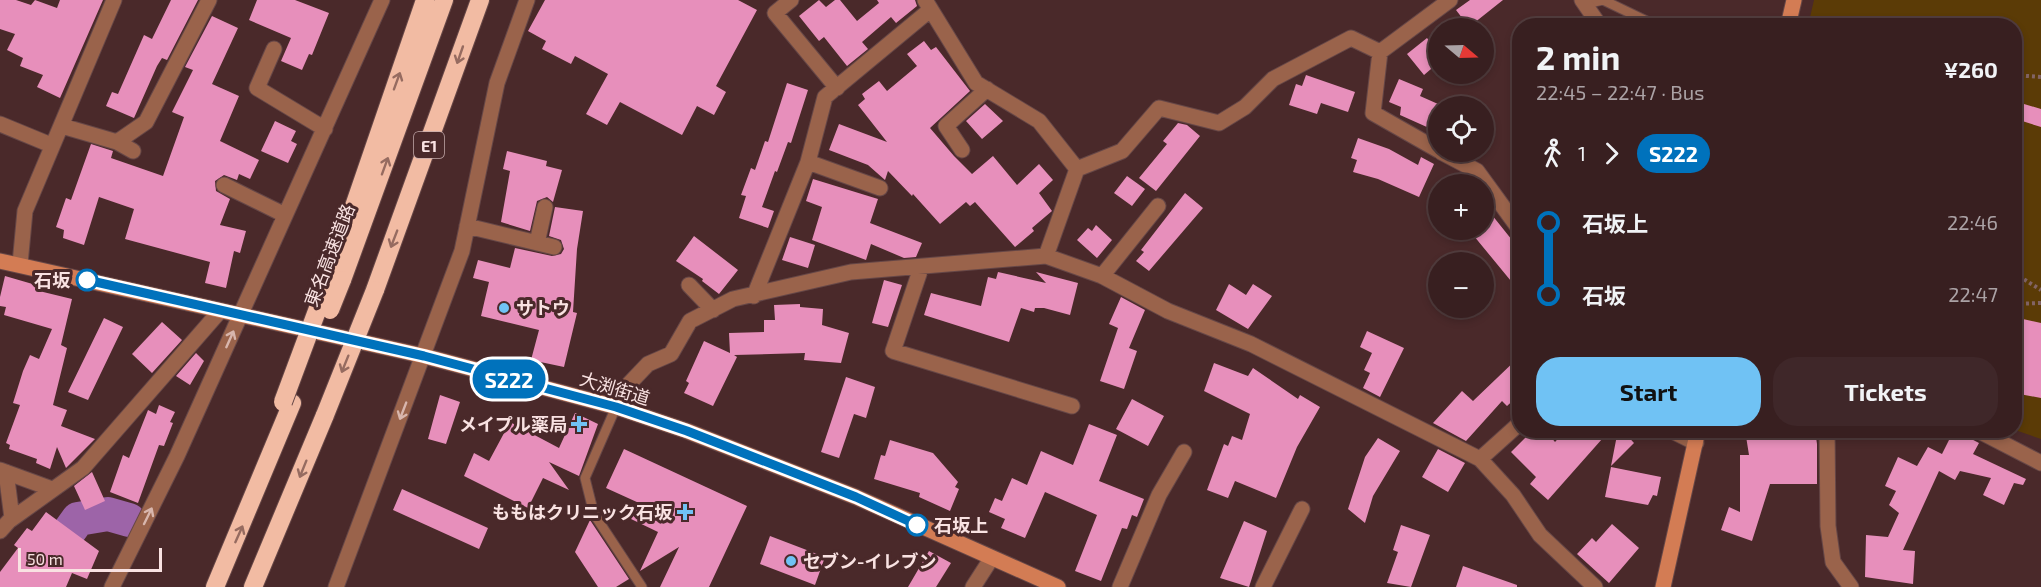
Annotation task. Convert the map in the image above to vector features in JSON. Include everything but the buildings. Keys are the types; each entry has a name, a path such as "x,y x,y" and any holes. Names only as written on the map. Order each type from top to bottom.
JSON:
{"highway":[{"path":"215,587 252,504 336,278 424,0"},
{"name":"東名高速道路","path":"336,278 444,0"},
{"name":"E1","path":"253,587 375,290 480,0"}],"street":[{"path":"20,264 25,212 51,145 62,126 114,0"},
{"path":"117,142 146,122 209,0"},
{"path":"112,587 177,456 382,0"},
{"path":"336,587 462,251 497,82 527,0"},
{"path":"791,0 776,13 837,88"},
{"path":"1428,144 1373,113 1380,52 1450,0"},
{"path":"1790,18 1794,0"},
{"path":"1583,2 1594,18"},
{"path":"754,296 808,162 825,97 927,5 976,82 1039,122 1077,170"},
{"path":"1046,256 1077,170 1122,151 1159,108 1219,123 1245,107 1273,79 1352,38 1380,52"},
{"path":"274,49 257,88 325,129"},
{"path":"962,150 946,126 987,89"},
{"path":"0,124 51,145"},
{"path":"62,126 117,142 133,151"},
{"path":"808,162 880,188"},
{"path":"1460,162 1477,171 1512,219"},
{"path":"224,185 285,215"},
{"path":"1102,276 1158,206"},
{"path":"537,243 545,207"},
{"path":"467,226 554,247"},
{"path":"616,407 628,385 648,363 671,354 690,321 733,299 851,272 1046,256 1102,276 1168,311 1251,344 1480,459 1513,495 1540,535 1595,587"},
{"name":"大渕街道","path":"0,261 424,356 616,407 687,431 856,497 1058,587"},
{"path":"921,268 893,351 1072,406"},
{"path":"689,285 713,310"},
{"path":"0,531 12,518 83,468 220,311"},
{"path":"1480,459 1512,430"},
{"path":"1663,587 1697,438"},
{"path":"1827,438 1828,526 1833,562 1851,587"},
{"path":"1993,438 2041,463"},
{"path":"1120,587 1159,495 1185,452"},
{"path":"3,471 52,489"},
{"path":"3,471 12,518"},
{"path":"1263,587 1302,509"},
{"path":"973,587 992,559"}],"lane":[{"path":"1583,2 1603,0 1641,18"},
{"path":"616,407 585,478 594,514 642,587"}],"path":[{"path":"2022,76 2041,77"},
{"path":"2022,278 2041,290"},
{"path":"2022,304 2041,303"}],"shaded area":[{"path":"1814,0 2041,0 2041,439 2022,432 2022,18 1810,18"}],"waterway":[{"path":"29,587 78,519 108,514 129,520"}],"bus line":[{"name":"S222","path":"87,280 424,356 616,407 687,431 856,497 917,525"}],"place":[{"name":"石坂","path":"87,280"},
{"name":"サトウ","path":"504,308"},
{"name":"メイプル薬局","path":"579,424"},
{"name":"ももはクリニック石坂","path":"685,512"},
{"name":"石坂上","path":"917,525"},
{"name":"セブン-イレブン","path":"791,561"}]}
